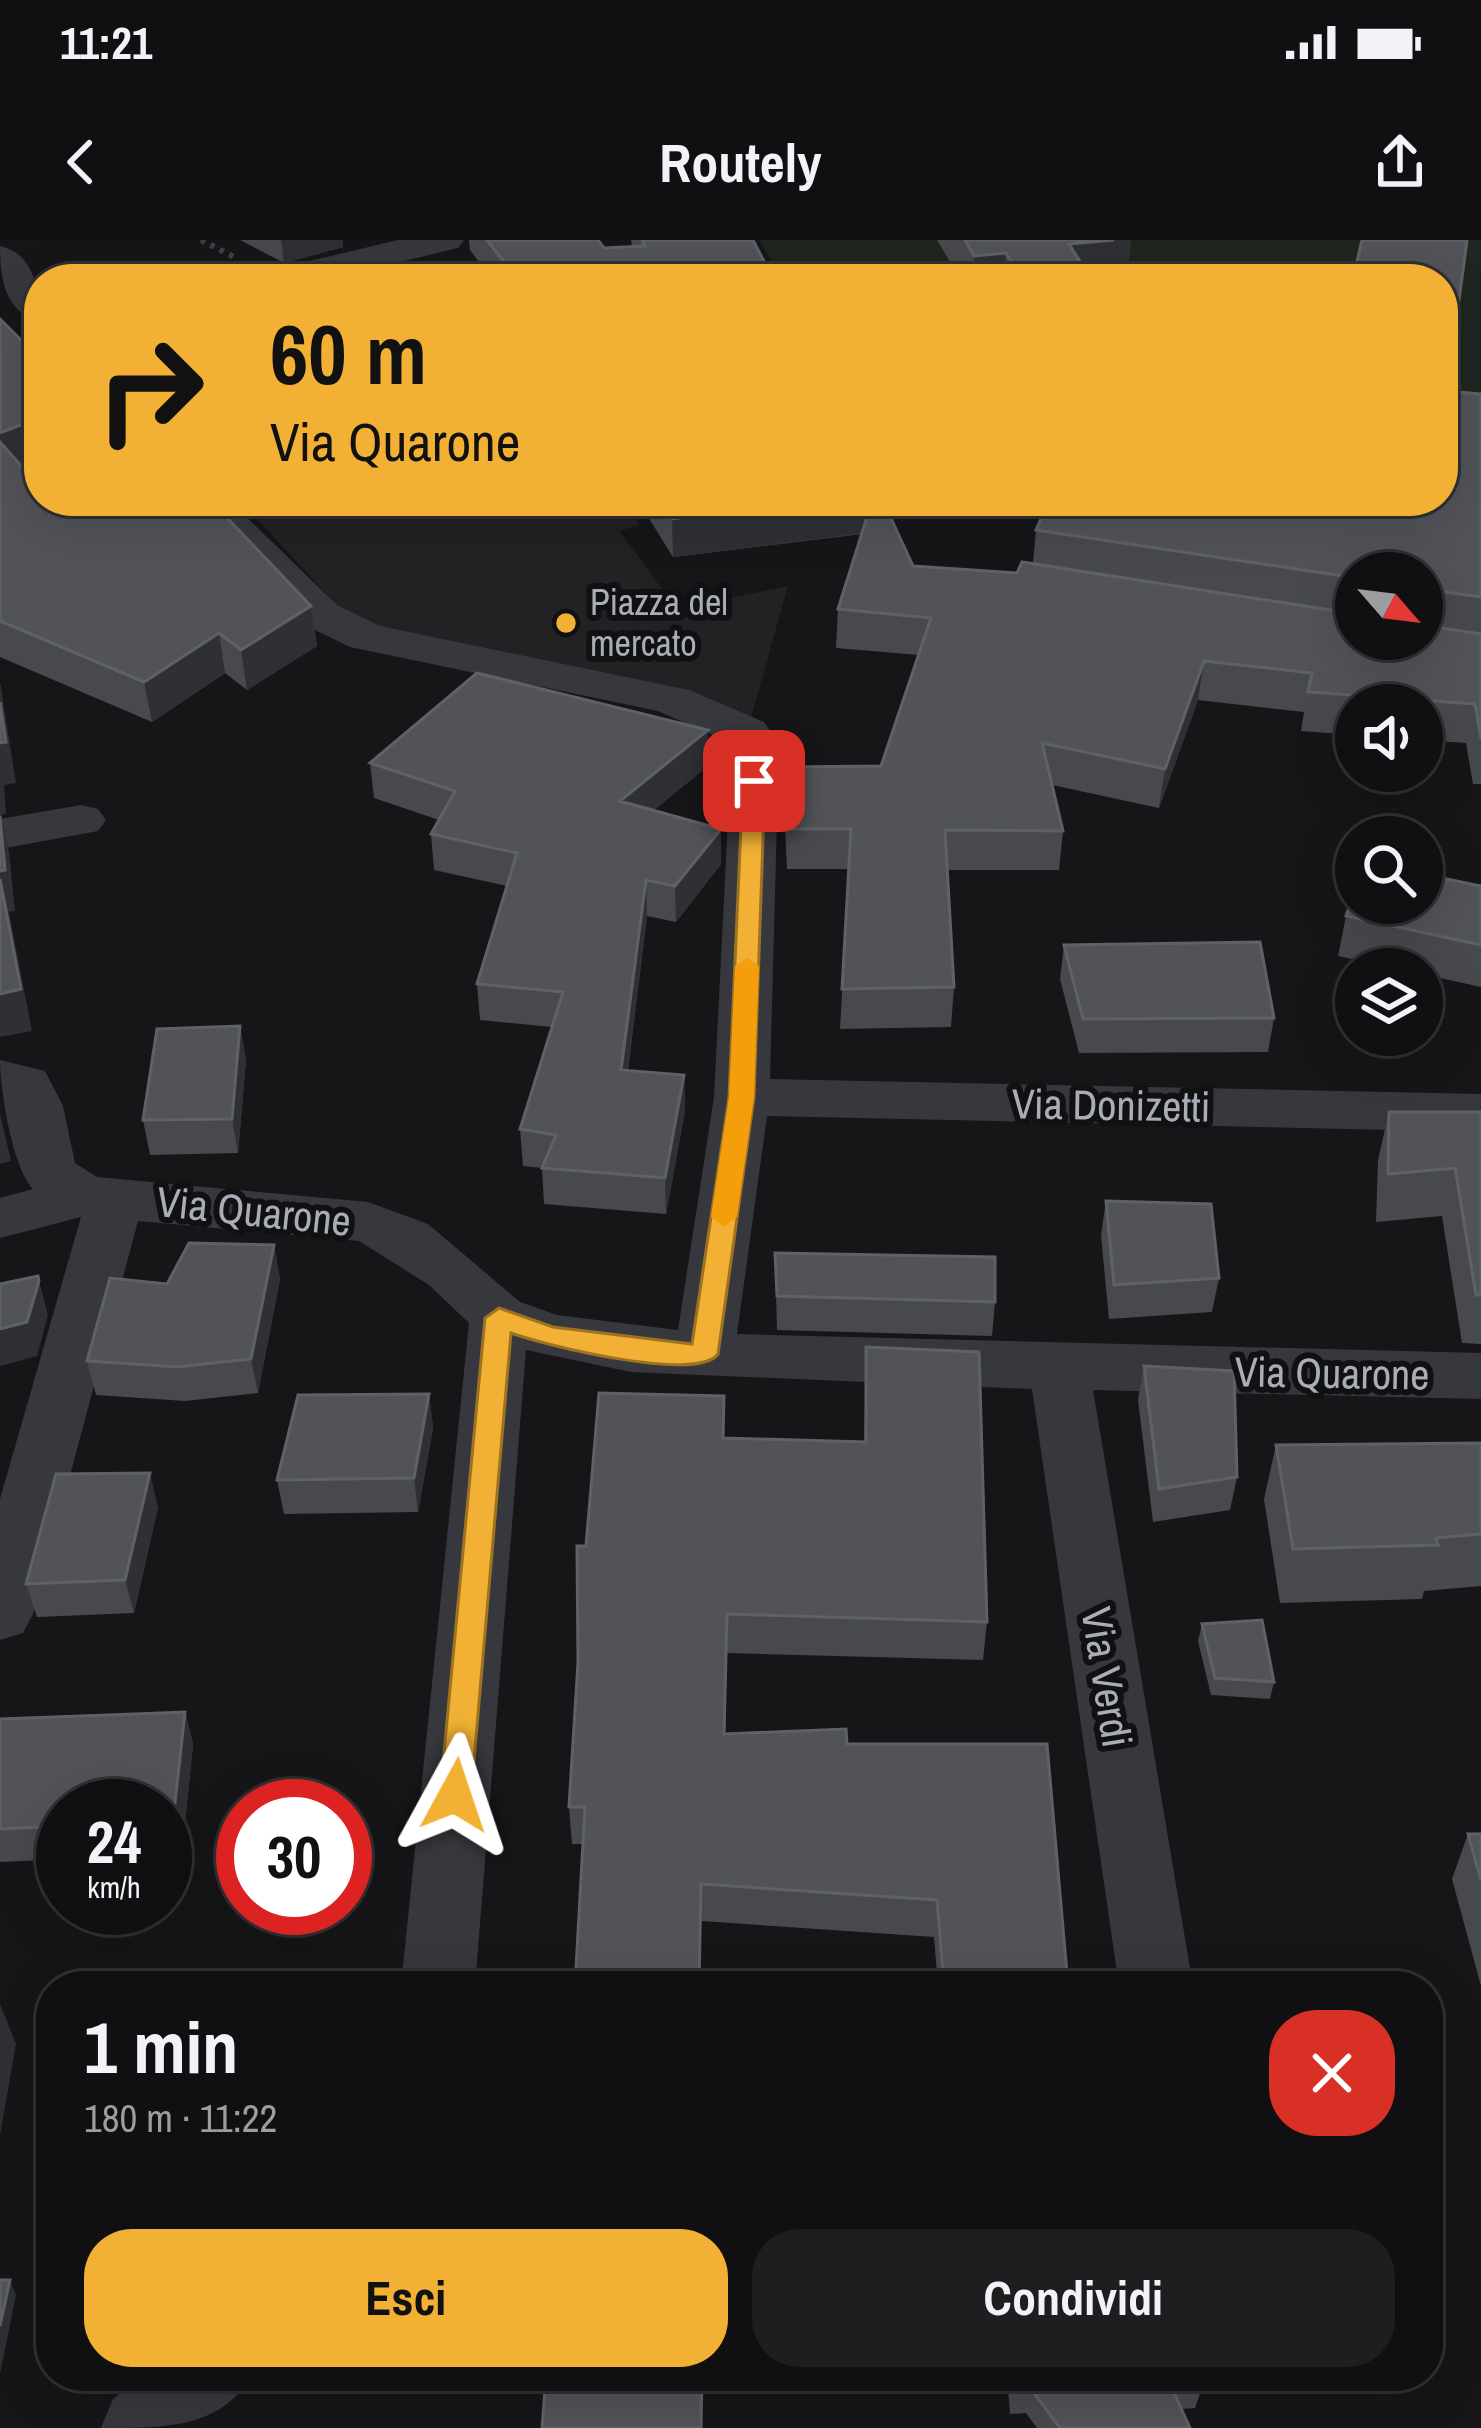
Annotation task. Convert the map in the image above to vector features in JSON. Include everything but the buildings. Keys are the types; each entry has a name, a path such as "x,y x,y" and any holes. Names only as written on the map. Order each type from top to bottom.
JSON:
{"street":[{"path":"345,264 446,240"},
{"path":"0,257 24,313"},
{"path":"221,516 321,615 366,637 672,700 747,732 754,781 742,1097 704,1354"},
{"path":"0,834 81,820"},
{"path":"0,1078 26,1084 41,1110 38,1135 49,1174 99,1197 26,1428 0,1614"},
{"name":"Via Donizetti","path":"742,1097 1481,1113"},
{"name":"Via Quarone","path":"0,1218 99,1197 368,1222 407,1239 450,1270 499,1318 550,1336 631,1350 1059,1367 1481,1376"},
{"path":"439,1971 499,1318"},
{"name":"Via Verdi","path":"1059,1367 1154,1971"},
{"path":"142,2428 191,2391"}],"shaded area":[{"path":"759,240 1481,240 1481,494 1458,492 1458,264 773,264"},
{"name":"Piazza del mercato","path":"255,516 633,516 640,525 619,531 677,609 788,586 747,732 366,637"}],"slow traffic":[{"path":"724,1217 742,1097 747,966"}],"place":[{"name":"Piazza del mercato","path":"566,623"}],"route":[{"path":"455,1795 499,1318 550,1336 631,1350 704,1354 742,1097 754,781"}]}
